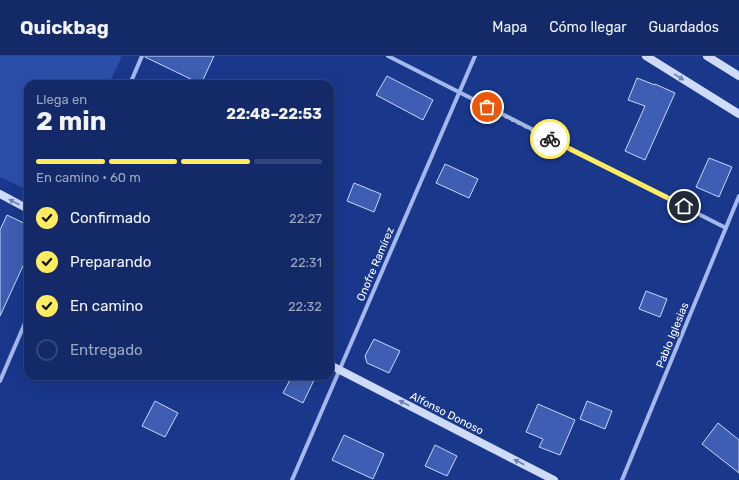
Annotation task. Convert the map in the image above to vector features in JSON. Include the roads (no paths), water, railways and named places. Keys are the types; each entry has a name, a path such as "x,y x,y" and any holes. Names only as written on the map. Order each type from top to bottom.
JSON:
{"street":[{"path":"132,80 142,56"},
{"path":"388,56 726,228"},
{"name":"Onofre Ramírez","path":"292,480 475,56"},
{"path":"646,56 739,114"},
{"path":"707,56 717,59 739,76"},
{"path":"0,194 24,207"},
{"name":"Pablo Iglesias","path":"622,480 739,196"},
{"path":"0,382 24,325"},
{"name":"Alfonso Donoso","path":"334,367 554,480"}]}
